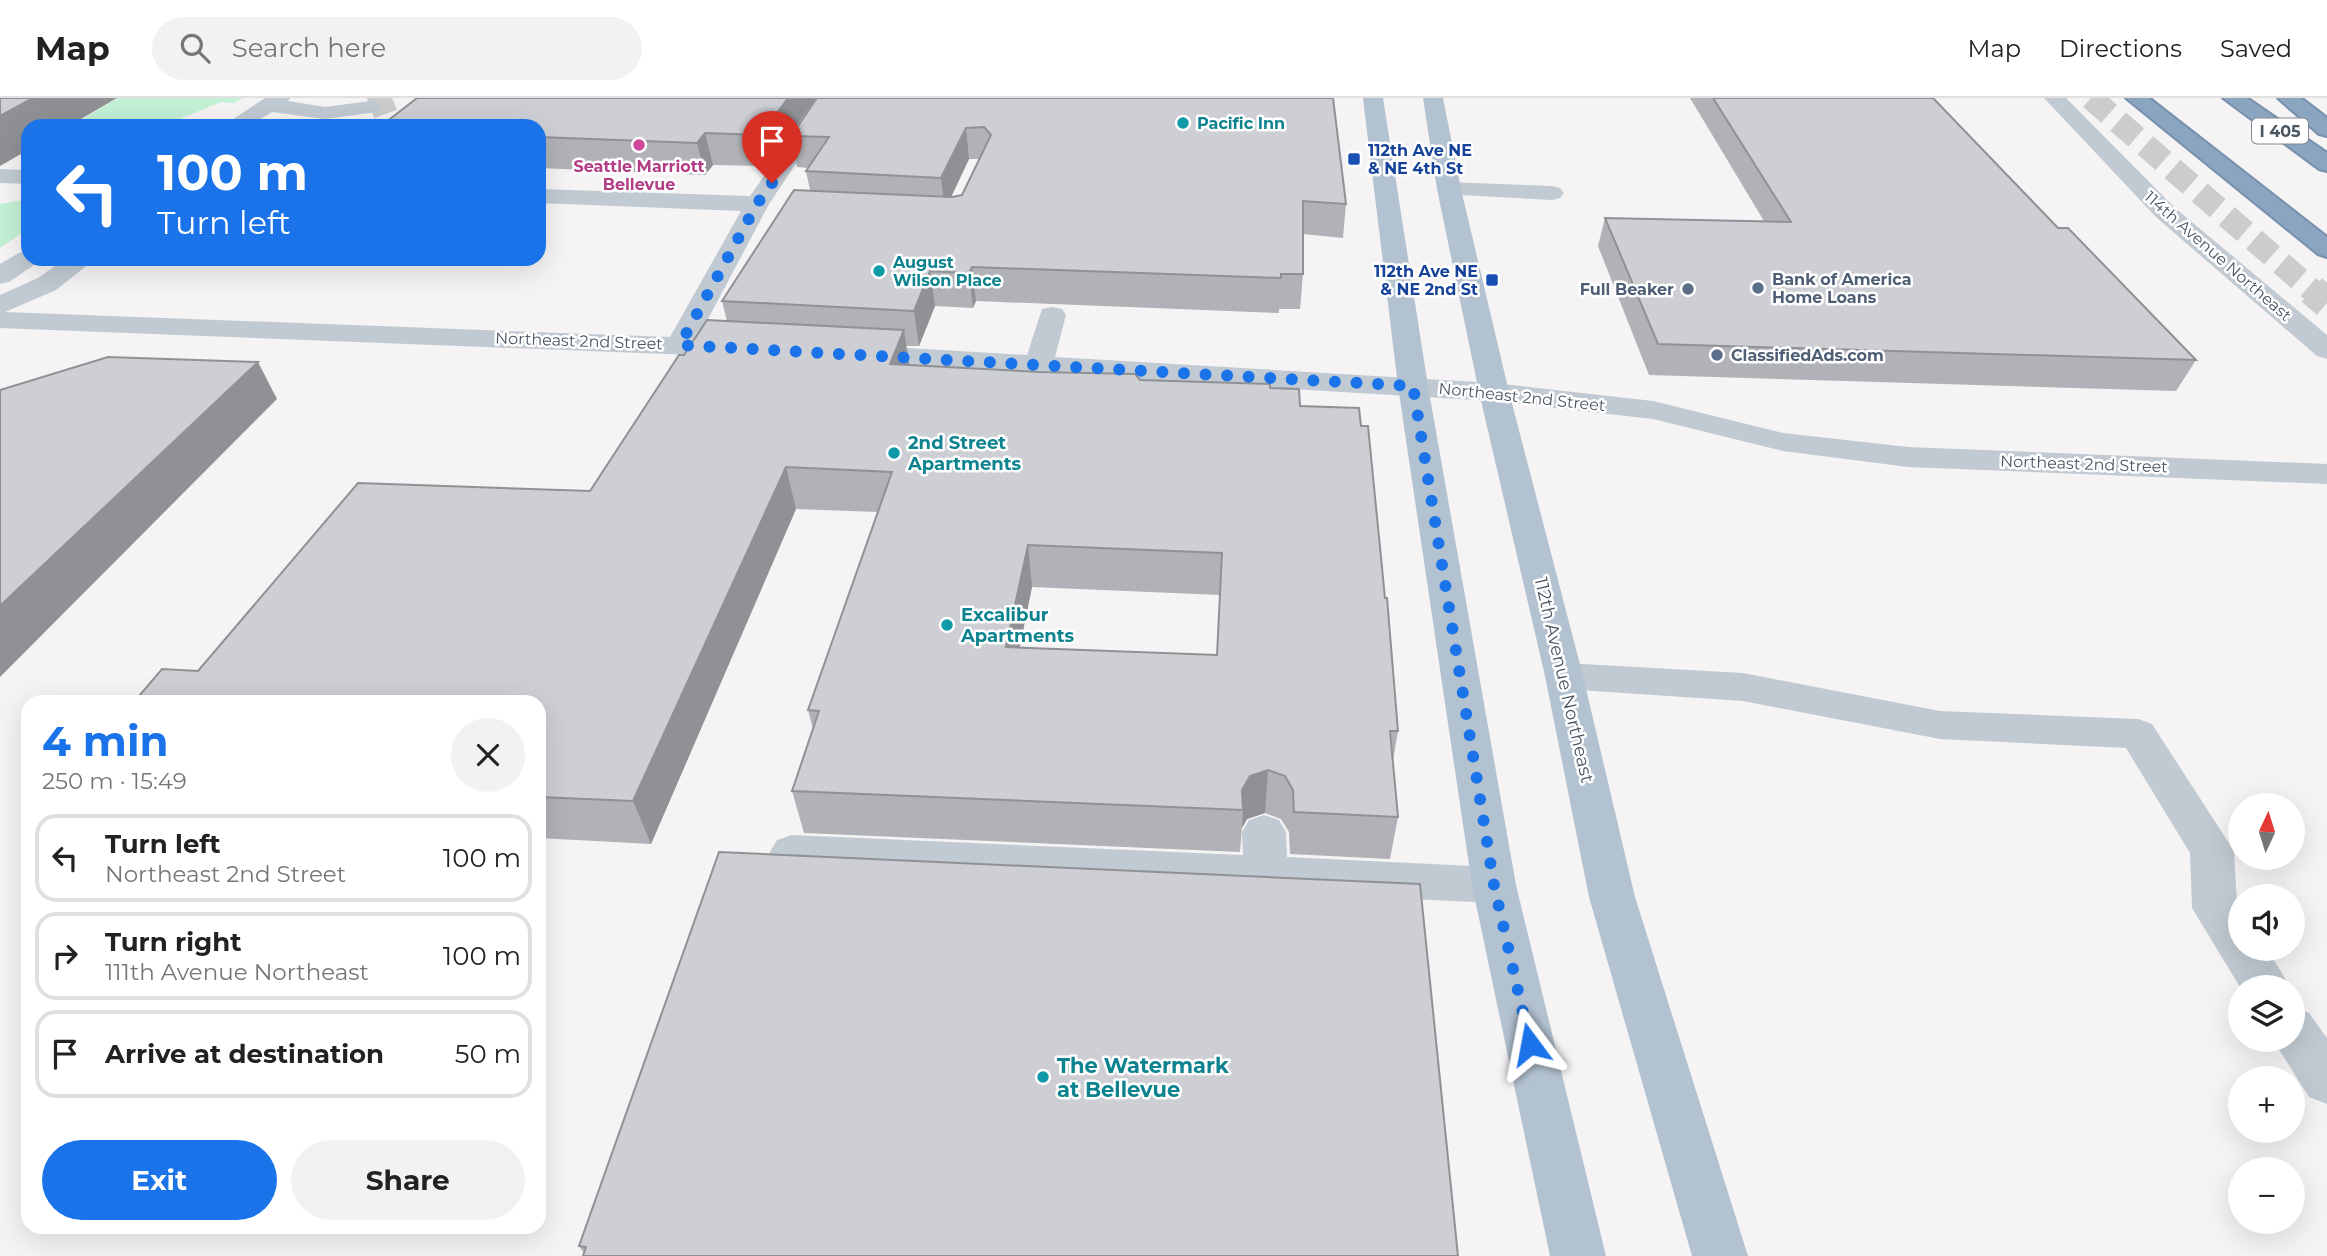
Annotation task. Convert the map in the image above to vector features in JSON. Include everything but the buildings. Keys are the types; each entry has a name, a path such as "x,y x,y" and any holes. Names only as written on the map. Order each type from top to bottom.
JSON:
{"highway":[{"path":"2136,98 2327,249"},
{"name":"I 405","path":"2233,98 2327,164"},
{"path":"2288,98 2327,129"}],"main road":[{"name":"112th Avenue Northeast","path":"1405,110 1449,190 1494,392 1564,676 1612,897 1720,1256"},
{"name":"112th Avenue Northeast","path":"1405,110 1413,386 1494,885 1578,1256"}],"street":[{"path":"293,119 327,98"},
{"path":"680,345 830,98"},
{"name":"114th Avenue Northeast","path":"2054,98 2166,213 2327,350"},
{"path":"245,119 275,101 325,113 370,107"},
{"path":"0,176 21,177"},
{"path":"1449,190 1552,192"},
{"path":"546,196 763,208"},
{"path":"0,276 21,262"},
{"path":"0,305 47,284 72,266"},
{"path":"1039,365 1052,315"},
{"name":"Northeast 2nd Street","path":"0,320 764,349"},
{"name":"Northeast 2nd Street","path":"834,353 1494,392 1653,410 1783,442 1908,457 2327,474"},
{"path":"1564,676 1743,687 1940,724 2138,734 2212,851 2215,908 2228,928"},
{"path":"792,852 1264,853 1494,885"},
{"path":"2305,1048 2327,1082"}],"green space":[{"path":"118,98 243,98 234,103 221,102 182,119 83,119"},
{"path":"21,200 21,234 0,248 0,204"}],"tunnel":[{"path":"370,107 394,98"},
{"path":"2091,98 2314,292"},
{"path":"2312,290 2327,303"}],"place":[{"name":"Pacific Inn","path":"1183,123"},
{"name":"Seattle Marriott Bellevue","path":"639,145"},
{"name":"112th Ave NE & NE 4th St","path":"1354,159"},
{"name":"August Wilson Place","path":"879,271"},
{"name":"112th Ave NE & NE 2nd St","path":"1492,280"},
{"name":"Bank of America Home Loans","path":"1758,288"},
{"name":"Full Beaker","path":"1688,289"},
{"name":"ClassifiedAds.com","path":"1717,355"},
{"name":"2nd Street Apartments","path":"894,453"},
{"name":"Excalibur Apartments","path":"947,625"},
{"name":"The Watermark at Bellevue","path":"1043,1077"}],"route":[{"path":"772,183 757,204 680,345 1413,386 1494,885 1530,1044"}]}
